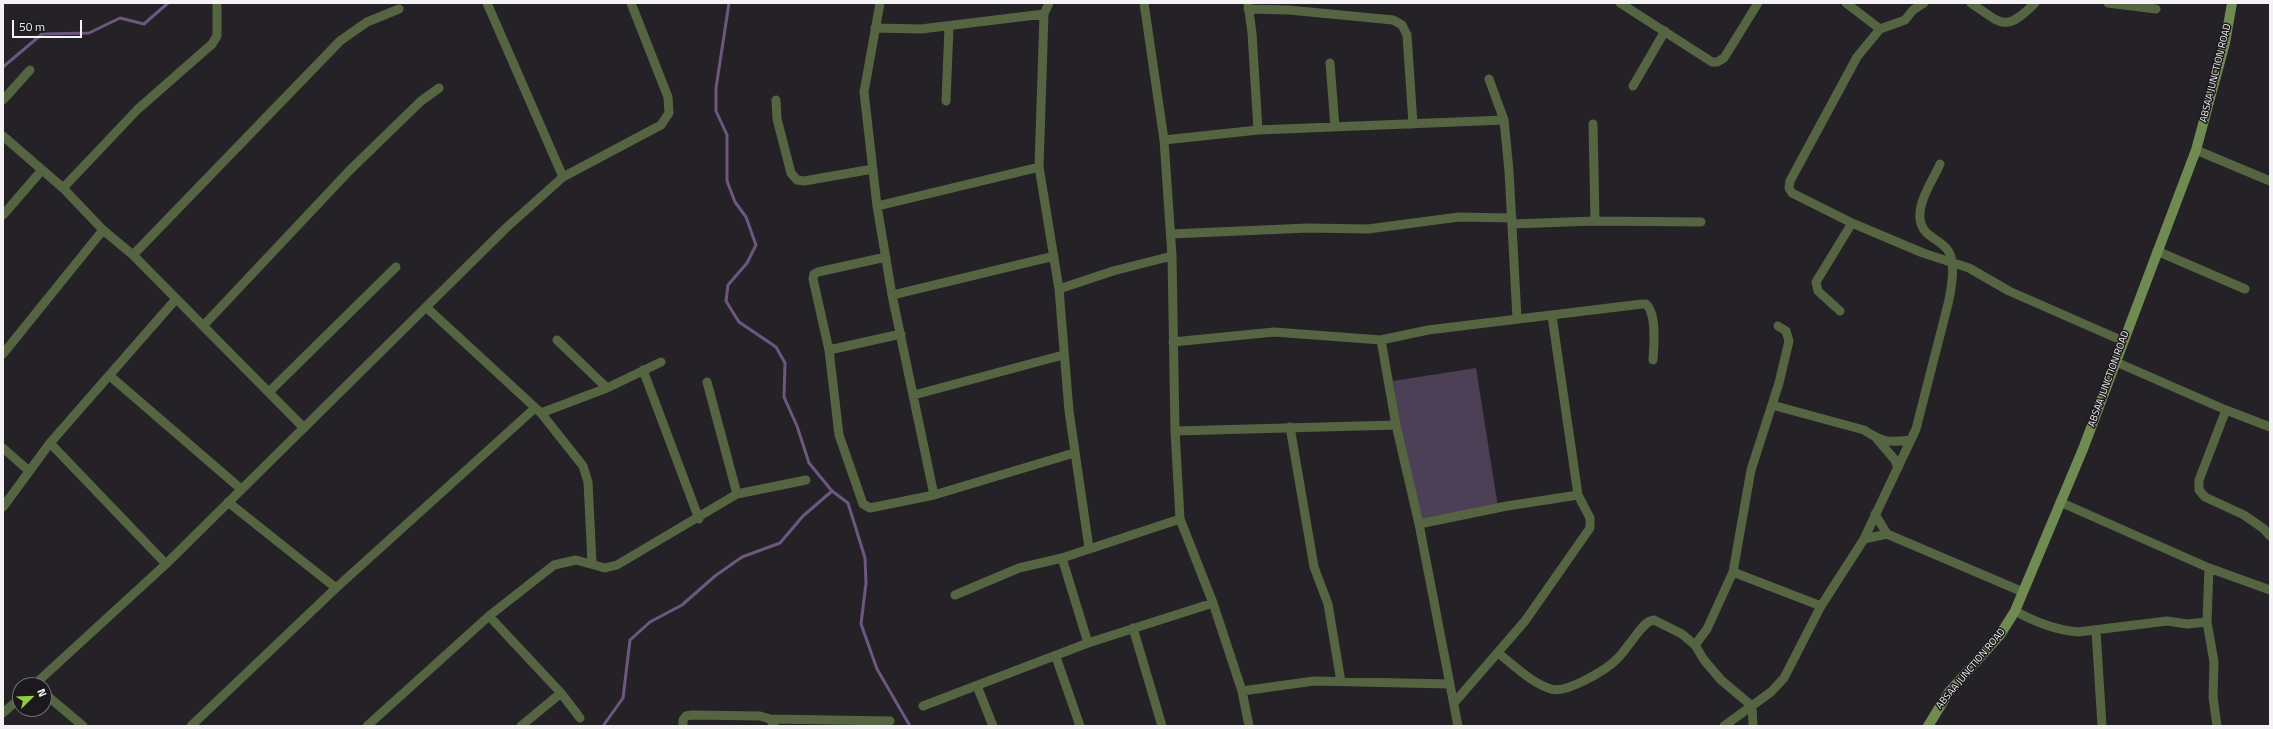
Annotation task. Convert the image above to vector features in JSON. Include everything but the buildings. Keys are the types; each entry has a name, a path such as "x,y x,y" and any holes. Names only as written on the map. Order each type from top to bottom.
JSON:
{"street":[{"path":"63,188 138,110 212,44 217,36 217,3"},
{"path":"487,3 563,177"},
{"path":"43,677 166,564 506,228 563,177 662,126 669,113 668,98 631,3"},
{"path":"880,3 864,92 877,206 892,295 934,495"},
{"path":"1049,3 1044,14 1039,167 1054,256 1074,453 1089,548"},
{"path":"1144,3 1164,140 1171,234 1175,431 1180,519 1213,603 1242,690 1249,726"},
{"path":"1620,3 1712,62 1717,62 1724,58 1758,3"},
{"path":"1846,3 1880,29"},
{"path":"1924,3 1913,10 1905,20 1880,29 1857,57 1790,181 1789,188 1792,193 1852,223 1923,253 1969,268 2009,290 2123,341"},
{"path":"1971,3 1999,21 2007,23 2017,20 2035,3"},
{"path":"2108,3 2156,9"},
{"name":"ABSAA JUNCTION ROAD","path":"1928,726 1949,692 2000,636 2015,611 2023,592 2116,362 2196,150 2225,42 2232,3"},
{"path":"1258,130 1254,54 1248,6 1323,8 1393,20 1402,25 1407,35 1413,124"},
{"path":"133,254 340,41 367,22 399,9"},
{"path":"875,28 922,29 949,27 1044,14"},
{"path":"946,101 949,27"},
{"path":"1633,86 1665,31"},
{"path":"1330,63 1335,127"},
{"path":"3,100 30,70"},
{"path":"1489,79 1504,120 1512,221 1517,318"},
{"path":"204,325 349,171 421,101 439,88"},
{"path":"776,100 777,119 782,139 791,173 796,180 804,182 873,170"},
{"path":"1164,140 1258,130 1504,120"},
{"path":"1593,124 1595,221"},
{"path":"3,136 63,188 103,230 133,254 304,428"},
{"path":"2196,150 2270,181"},
{"path":"1724,726 1771,692 1784,678 1821,606 1864,539 1910,440 1921,410 1952,283 1950,253 1944,246 1924,231 1920,218 1922,201 1940,164"},
{"path":"877,206 1039,167"},
{"path":"3,215 42,170"},
{"path":"1171,234 1308,228 1368,230 1459,217 1512,221 1701,222"},
{"path":"1840,311 1818,291 1816,282 1852,223"},
{"path":"3,354 103,230"},
{"path":"2157,251 2245,289"},
{"path":"892,295 1054,256"},
{"path":"1058,289 1113,271 1172,256"},
{"path":"886,257 814,274 813,279 829,350 839,435 863,504 870,508 934,495 1074,453"},
{"path":"269,392 396,267"},
{"path":"3,507 50,443 176,299"},
{"path":"1173,342 1274,332 1381,340 1428,330 1517,318 1552,316 1646,304 1651,311 1654,329 1653,360"},
{"path":"426,307 538,411 583,466 588,482 592,563"},
{"path":"1454,703 1525,621 1582,542 1590,528 1590,518 1578,495 1552,316"},
{"path":"1695,644 1707,629 1733,572 1751,470 1772,405 1789,341 1786,331 1778,326"},
{"path":"829,350 901,334"},
{"path":"557,340 607,388"},
{"path":"1381,340 1396,425 1419,524 1458,726"},
{"path":"914,395 1063,354"},
{"path":"191,726 336,588 538,411 607,388 661,362"},
{"path":"2116,362 2226,410 2270,427"},
{"path":"643,370 699,519"},
{"path":"110,376 241,489"},
{"path":"707,382 737,494"},
{"path":"1772,405 1864,430 1876,438 1891,443 1910,440"},
{"path":"2226,410 2199,480 2199,490 2205,497 2244,514 2264,529 2270,536"},
{"path":"1175,431 1396,425"},
{"path":"1290,428 1314,567 1328,604 1341,682"},
{"path":"1876,438 1893,458 1898,468"},
{"path":"50,443 166,564"},
{"path":"3,448 29,471"},
{"path":"367,726 489,616 554,565 576,560 592,563 605,568 617,565 699,519 737,494 806,480"},
{"path":"1419,524 1507,506 1578,495"},
{"path":"228,502 336,588"},
{"path":"2060,502 2210,568 2270,590"},
{"path":"1875,514 1887,534"},
{"path":"955,594 1019,568 1062,558 1180,519"},
{"path":"1864,539 1887,534 2023,592"},
{"path":"1062,558 1088,643"},
{"path":"2210,568 2208,622 2214,662 2213,697 2217,726"},
{"path":"1733,572 1821,606"},
{"path":"923,706 1056,657 1088,643 1213,603"},
{"path":"2015,611 2041,624 2067,631 2096,631 2167,621 2187,624 2208,622"},
{"path":"489,616 561,693 580,718"},
{"path":"1498,652 1532,679 1551,689 1562,691 1602,670 1617,660 1649,620 1659,621 1682,634 1695,644 1704,660 1721,680 1752,706 1753,726"},
{"path":"1133,628 1162,726"},
{"path":"2096,631 2102,726"},
{"path":"1056,657 1080,726"},
{"path":"1242,690 1314,681 1450,684"},
{"path":"977,686 992,726"},
{"path":"520,726 561,693"},
{"path":"52,700 83,726"},
{"path":"3,713 12,705"},
{"path":"682,726 686,716 692,714 760,716 772,723 890,721"}],"shaded area":[{"path":"1476,368 1498,507 1416,520 1393,381"}],"waterway":[{"path":"3,67 42,34 89,33 120,18 144,24 168,3"},
{"path":"729,3 716,88 716,111 727,135 727,181 735,202 746,217 756,245 747,263 728,285 726,301 739,322 776,347 785,363 784,397 797,426 809,463 832,491 848,503 865,558 866,583 861,624 877,669 910,726"},
{"path":"603,726 623,698 630,640 650,622 682,605 715,576 742,557 780,543 803,516 832,491"}]}
